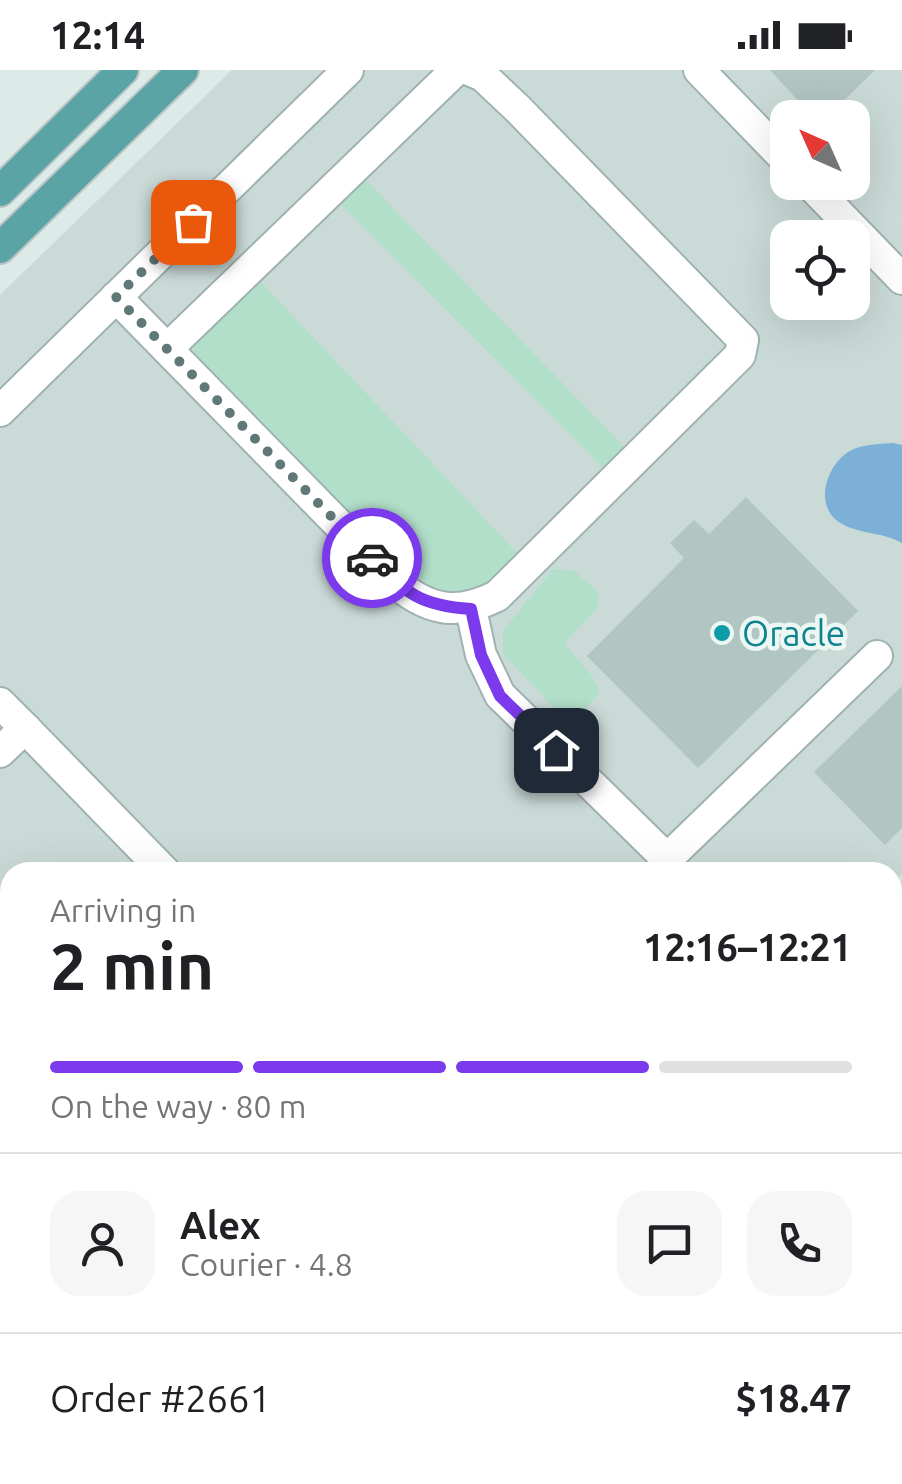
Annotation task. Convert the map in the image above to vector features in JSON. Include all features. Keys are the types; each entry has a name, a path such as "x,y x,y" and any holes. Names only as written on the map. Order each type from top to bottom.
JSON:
{"main road":[{"path":"0,190 122,70"},
{"path":"0,248 183,70"}],"lane":[{"path":"0,410 348,70"},
{"path":"168,349 456,70"},
{"path":"116,297 417,600 442,608 471,609 498,596 740,355 743,340 518,108 483,76 469,70"},
{"path":"700,70 770,143"},
{"path":"825,200 902,280"},
{"path":"471,609 481,655 500,696 667,858 877,656"},
{"path":"0,703 156,862"},
{"path":"0,752 25,728"}],"shaded area":[{"path":"232,70 902,70 902,862 0,862 0,295"}],"green space":[{"path":"363,177 627,450 606,471 338,201"},
{"path":"258,279 519,555 486,586 476,592 452,595 420,586 194,360 194,344"},
{"path":"553,569 574,571 599,592 597,609 564,643 590,673 600,692 581,715 561,715 503,654 503,631"}],"water":[{"path":"893,443 902,445 902,543 843,525 830,512 825,494 829,475 848,452"}],"building":[{"path":"770,70 875,70 844,100 798,100"},
{"name":"Oracle","path":"746,497 858,611 698,768 587,656 684,558 670,543 694,520 709,534"},
{"name":"Oracle","path":"902,686 902,828 885,845 814,772"}],"way so far":[{"path":"193,222 116,297 372,558"}],"place":[{"name":"Oracle","path":"722,633"}],"route":[{"path":"372,558 417,600 442,608 471,609 481,655 500,696 556,750"}]}
